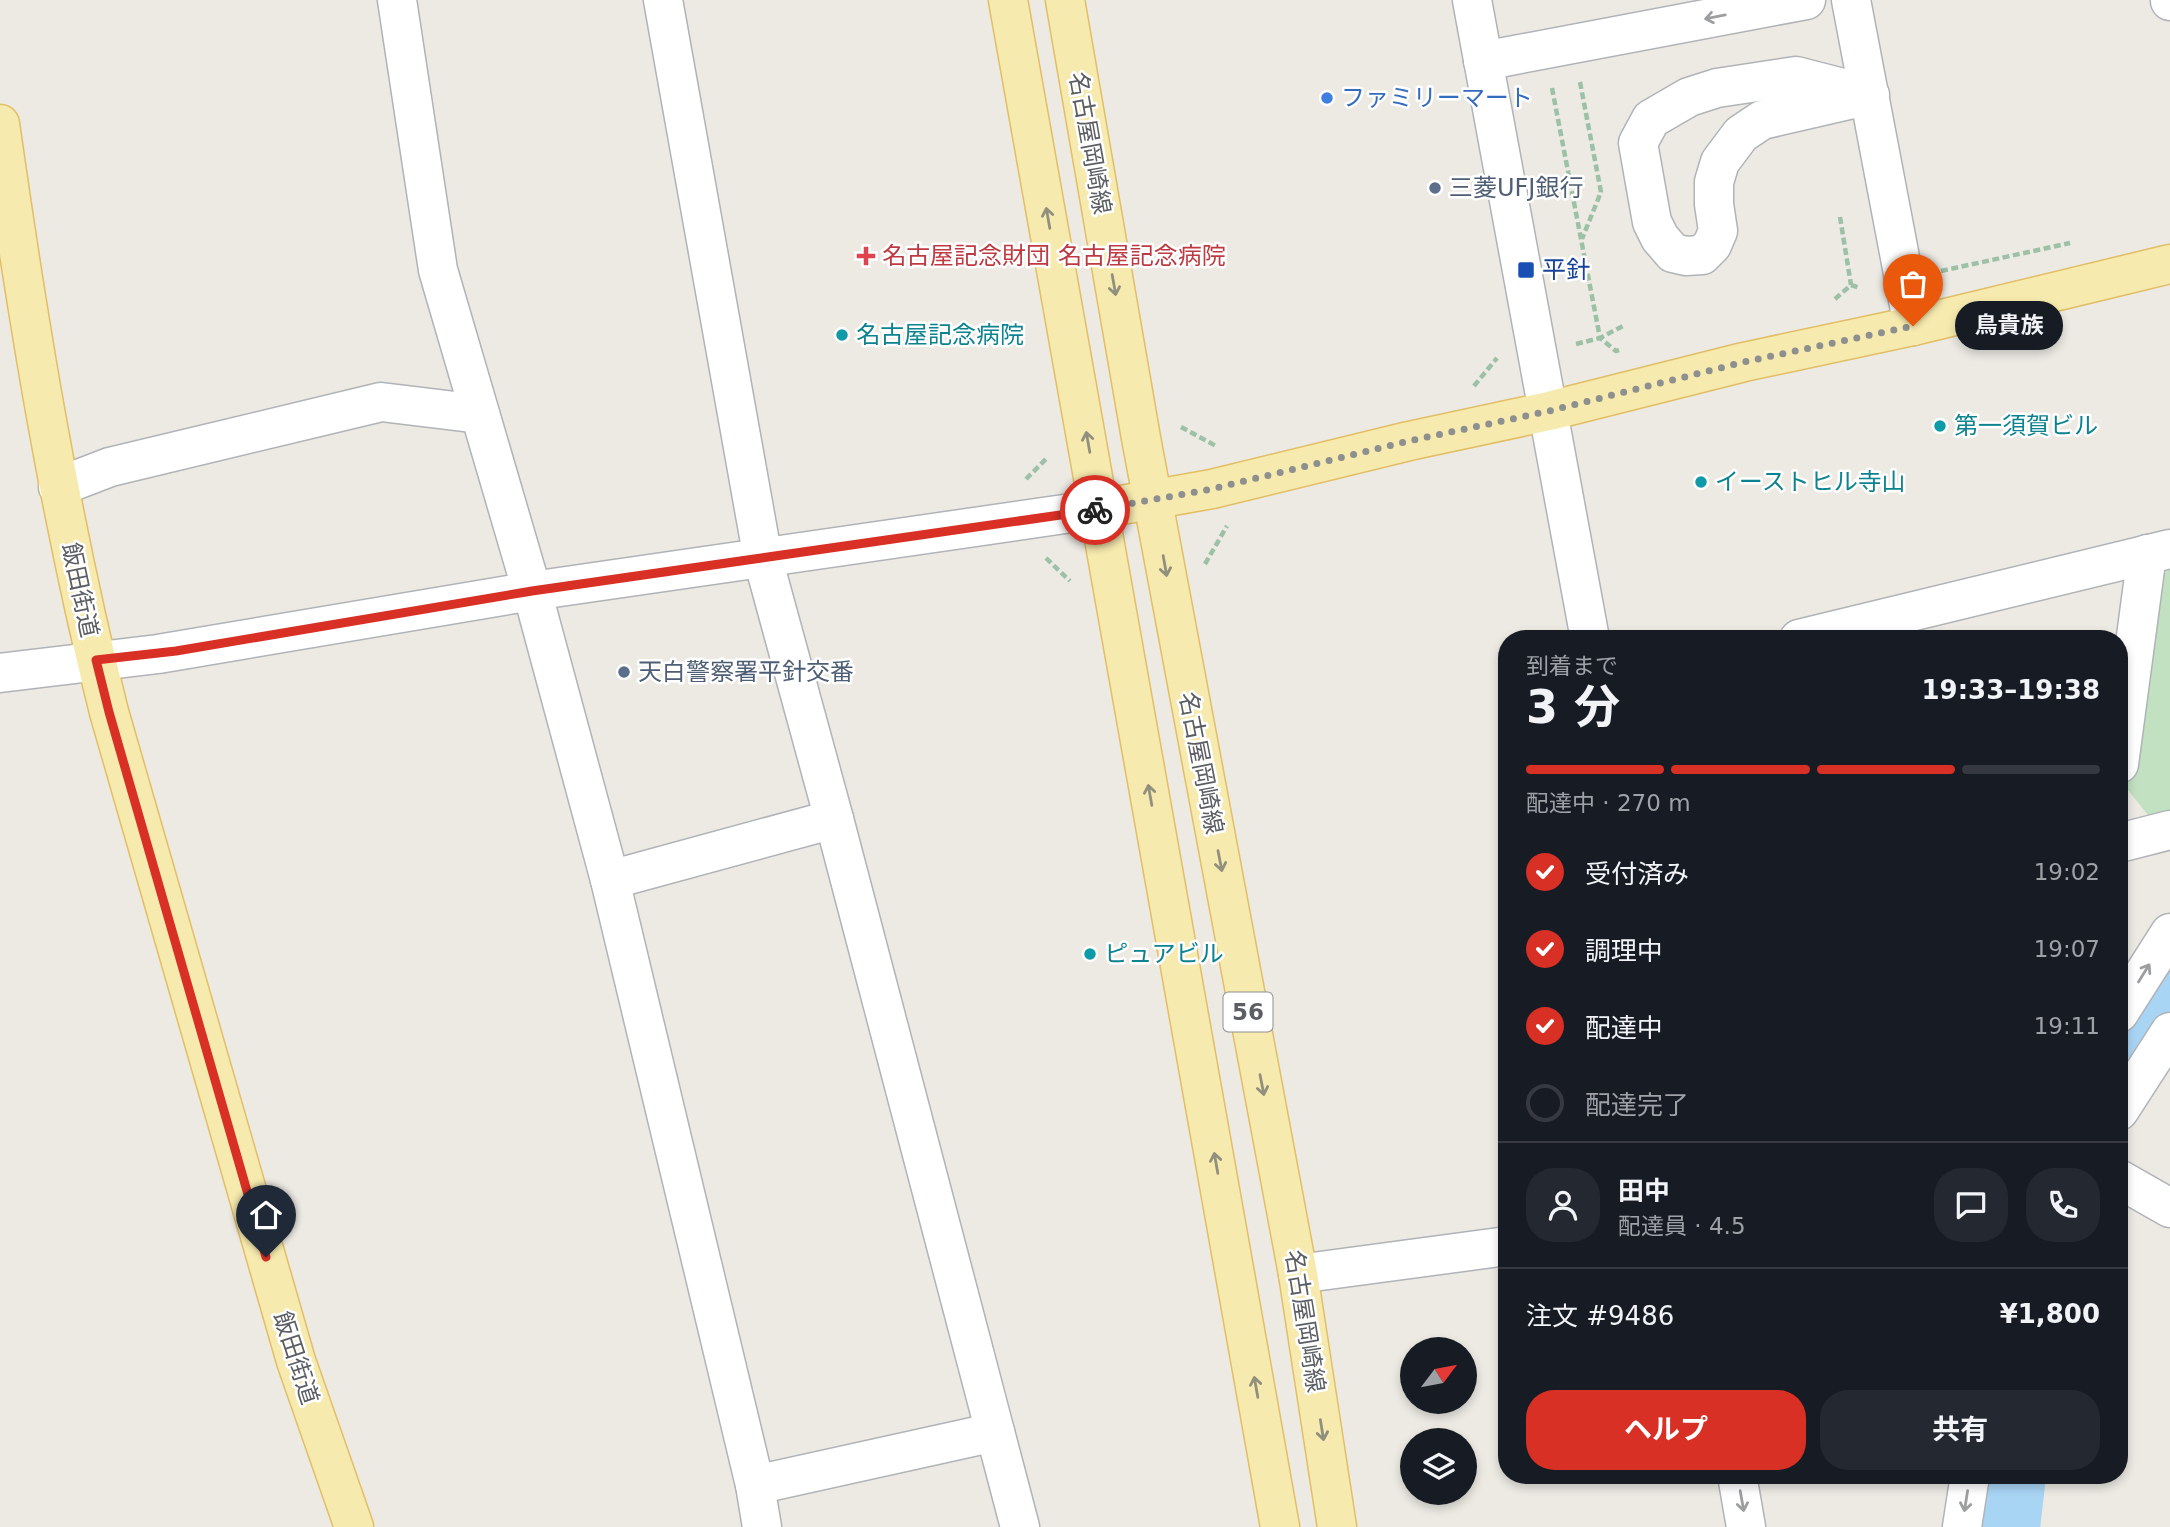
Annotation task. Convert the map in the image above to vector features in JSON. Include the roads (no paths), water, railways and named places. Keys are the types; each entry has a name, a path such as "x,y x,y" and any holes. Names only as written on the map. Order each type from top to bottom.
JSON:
{"main road":[{"name":"56","path":"1008,0 1280,1527"},
{"name":"名古屋岡崎線","path":"1065,0 1141,438 1298,1274 1337,1527"},
{"name":"飯田街道","path":"0,124 10,263 109,712 296,1361 354,1527"},
{"path":"1099,509 1212,489 2170,264"}],"street":[{"path":"397,0 439,270 532,591 610,880 755,1485 762,1527"},
{"path":"663,0 763,559 834,818 1020,1527"},
{"path":"1472,0 1588,630"},
{"path":"1483,61 1806,0"},
{"path":"1851,0 1913,326"},
{"path":"1796,76 1870,95 1762,120 1741,134 1720,162 1714,182 1718,231 1712,245 1702,255 1686,257 1673,253 1660,238 1652,222 1638,143 1651,119 1689,97 1717,88 1796,76"},
{"path":"58,487 110,467 381,402 480,414"},
{"path":"0,673 176,651 532,591 1099,509"},
{"path":"1836,630 2159,552 2128,716"},
{"path":"610,880 834,818"},
{"path":"2128,841 2170,830"},
{"path":"2128,999 2170,933"},
{"path":"2128,1097 2170,1032"},
{"path":"2128,1184 2170,1208"},
{"path":"1298,1274 1498,1247"},
{"path":"755,1485 995,1432"},
{"path":"1739,1484 1746,1527"},
{"path":"1962,1527 1969,1484"}],"waterway":[{"path":"2128,1042 2170,986"},
{"path":"2003,1527 2008,1484"}],"place":[{"name":"ファミリーマート","path":"1327,98"},
{"name":"三菱UFJ銀行","path":"1435,188"},
{"name":"名古屋記念財団 名古屋記念病院","path":"866,256"},
{"name":"平針","path":"1526,270"},
{"name":"鳥貴族","path":"1913,326"},
{"name":"名古屋記念病院","path":"842,335"},
{"name":"第一須賀ビル","path":"1940,426"},
{"name":"イーストヒル寺山","path":"1701,482"},
{"name":"天白警察署平針交番","path":"624,672"},
{"name":"ピュアビル","path":"1090,954"}]}
